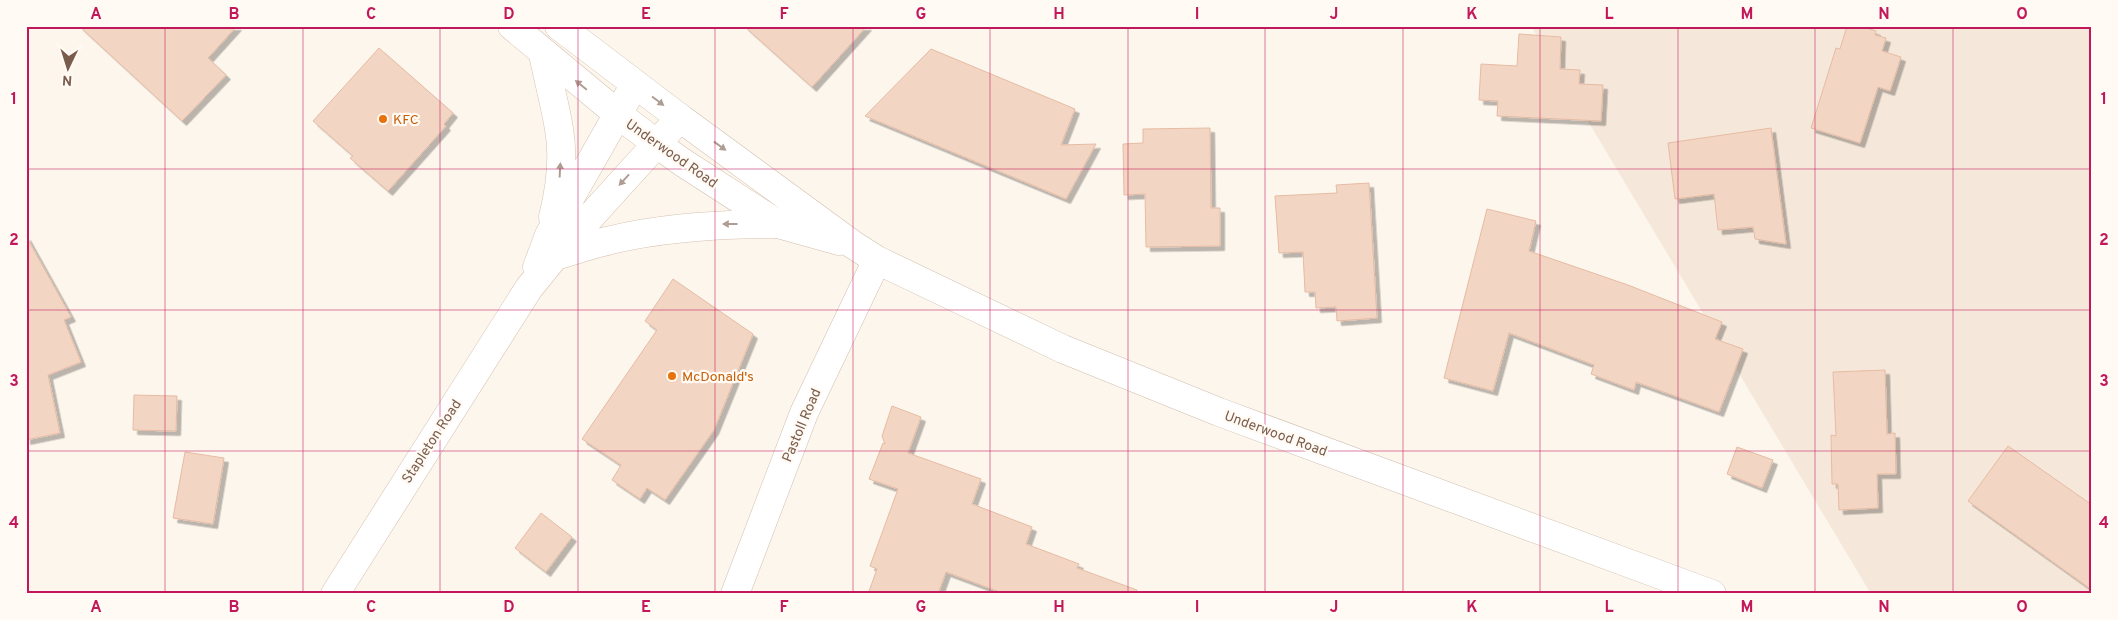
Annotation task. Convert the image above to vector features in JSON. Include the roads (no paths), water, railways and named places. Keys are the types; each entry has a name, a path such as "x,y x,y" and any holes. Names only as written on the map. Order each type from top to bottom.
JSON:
{"street":[{"name":"Underwood Road","path":"512,26 619,116 682,162 778,224 852,244"},
{"name":"Underwood Road","path":"559,26 680,118 852,244 877,260 1063,349 1219,412 1712,594"},
{"path":"543,54 560,130 558,199 552,245 610,240 666,230 722,224 778,224"},
{"name":"Stapleton Road","path":"335,594 529,288 635,84"},
{"name":"Stapleton Road","path":"552,245 657,144 680,118"},
{"name":"Pastoll Road","path":"735,594 804,413 877,260"}],"place":[{"name":"KFC","path":"383,119"},
{"name":"McDonald's","path":"672,376"}]}
